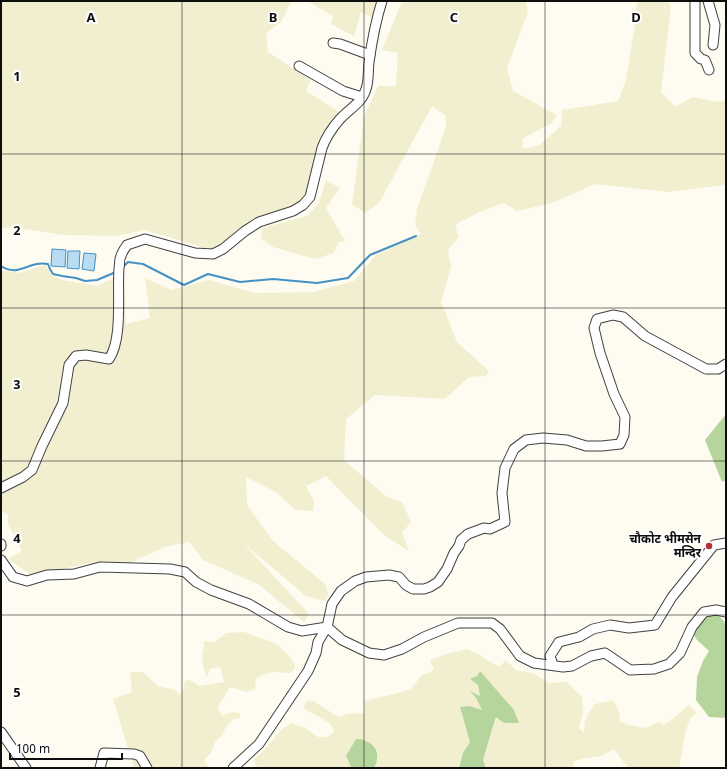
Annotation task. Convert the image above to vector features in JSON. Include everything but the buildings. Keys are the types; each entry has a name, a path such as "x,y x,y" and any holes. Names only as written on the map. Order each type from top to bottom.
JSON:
{"street":[{"path":"1,488 23,477 32,470 63,403 69,365 76,356 86,354 109,359 113,354 119,312 118,280 121,256 127,245 145,239 195,253 212,254 223,248 259,222 293,211 304,205 310,196 325,141 340,118 354,107 366,89 370,56 382,1"},
{"path":"695,1 695,53 701,59 705,60 709,70"},
{"path":"708,1 715,25 713,45"},
{"path":"333,43 340,44 370,56"},
{"path":"299,66 343,91 362,97"},
{"path":"233,768 259,744 308,671 316,653 318,642 327,627 332,604 341,591 355,581 389,575 400,577 406,585 413,589 424,589 438,582 447,569 461,540 468,534 484,528 490,529 504,522 502,492 504,468 514,449 526,440 543,438 567,440 586,446 620,444 626,426 625,417 614,394 600,353 594,328 597,318 613,315 623,317 645,336 706,369 718,369 726,364"},
{"path":"553,665 550,656 559,642 580,637 593,629 610,625 629,628 655,625 672,597 714,545 726,543"},
{"path":"1,560 13,577 27,581 47,575 74,574 100,567 170,569 185,572 196,582 211,590 249,604 288,627 302,631 327,627"},
{"path":"327,627 342,640 369,653 384,655 402,649 424,637 458,623 492,623 500,629 520,656 534,663 563,667 572,666 592,656 605,653 630,670 654,669 669,664 680,653 692,627 704,612 716,610 726,612"},
{"path":"1,732 26,768"},
{"path":"100,768 104,753 134,754 140,756 147,768"}],"shaded area":[{"path":"1,1 294,1 291,2 281,22 266,33 268,52 311,80 306,91 341,113 323,139 314,183 301,205 252,223 211,250 145,230 115,236 64,235 12,227 1,229"},
{"path":"307,1 383,1 376,20 361,12 354,36 331,24 333,16"},
{"path":"402,1 526,1 528,12 507,68 513,91 557,115 552,123 523,138 523,149 539,145 561,126 562,110 618,101 626,80 636,17 637,1 668,1 671,6 661,92 675,107 693,97 717,102 726,100 726,185 668,192 595,184 552,203 517,211 504,203 479,212 455,225 459,237 448,250 451,266 441,302 457,342 489,371 486,376 469,377 445,399 375,395 346,419 344,460 387,497 402,502 411,522 402,533 409,551 385,536 326,476 306,486 314,501 313,511 295,510 276,492 246,477 247,505 273,541 325,584 329,595 325,601 306,596 243,543 309,614 304,622 258,584 203,560 189,542 164,547 130,563 97,562 31,575 8,559 22,551 7,522 9,516 1,510 1,270 19,273 45,265 52,275 62,280 97,286 124,273 126,324 150,318 145,278 172,290 209,280 256,293 313,292 354,281 376,255 421,234 415,225 417,209 446,127 446,116 432,106 379,203 365,213 352,204 364,117 378,86 396,86 398,53 382,50"},
{"path":"326,180 340,188 326,208 345,241 339,242 334,253 315,259 273,247 261,238 262,228 307,216 319,203"},
{"path":"244,632 277,644 295,664 295,668 290,673 274,672 264,674 256,679 255,689 246,692 230,687 218,707 222,716 232,712 240,713 240,718 233,719 215,742 211,753 204,760 209,768 134,768 113,699 132,692 130,672 143,672 158,686 175,690 180,695 186,680 192,681 198,686 224,682 220,667 210,669 207,678 203,666 202,655 205,641 215,642 226,633"},
{"path":"467,649 480,655 493,664 500,666 506,660 516,670 532,673 550,683 567,682 582,697 583,712 579,728 584,733 585,721 595,704 614,701 619,711 620,721 628,725 646,728 660,721 662,725 670,721 689,705 697,713 690,719 686,730 679,768 628,768 614,749 601,756 575,761 572,768 486,768 483,760 497,717 477,676 470,679 478,685 480,696 471,692 482,710 470,706 460,707 470,742 463,753 459,768 374,768 378,758 377,751 375,747 367,741 351,767 352,768 258,768 253,760 264,750 282,729 292,723 307,729 318,737 328,737 335,731 328,722 303,708 307,701 314,701 335,715 341,717 347,714 364,713 364,701 411,689 421,676 434,670 430,660"}],"green space":[{"path":"726,414 726,480 722,482 705,440"},
{"path":"704,615 718,615 724,621 726,628 726,718 709,717 696,700 697,677 703,661 709,651 697,640 694,635 697,621"},
{"path":"480,671 514,710 519,723 504,723 496,717 483,760 486,768 459,768 463,753 470,742 460,707 470,706 482,710 476,698 470,691 480,696 478,685 470,679 477,676"},
{"path":"356,739 368,742 376,750 377,761 374,768 351,767 346,756"}],"water":[{"path":"52,249 66,250 65,267 51,266"},
{"path":"68,251 80,251 79,269 67,268"},
{"path":"84,253 96,254 94,271 82,269"}],"waterway":[{"path":"123,267 128,262 143,264 184,285 208,274 240,282 273,279 317,283 348,278 370,255 416,236"},
{"path":"1,266 7,269 19,270 35,264 48,264 53,274 85,281 97,280 116,272"}],"place":[{"name":"चौकोट भीमसेन मन्दिर","path":"709,546"}]}
